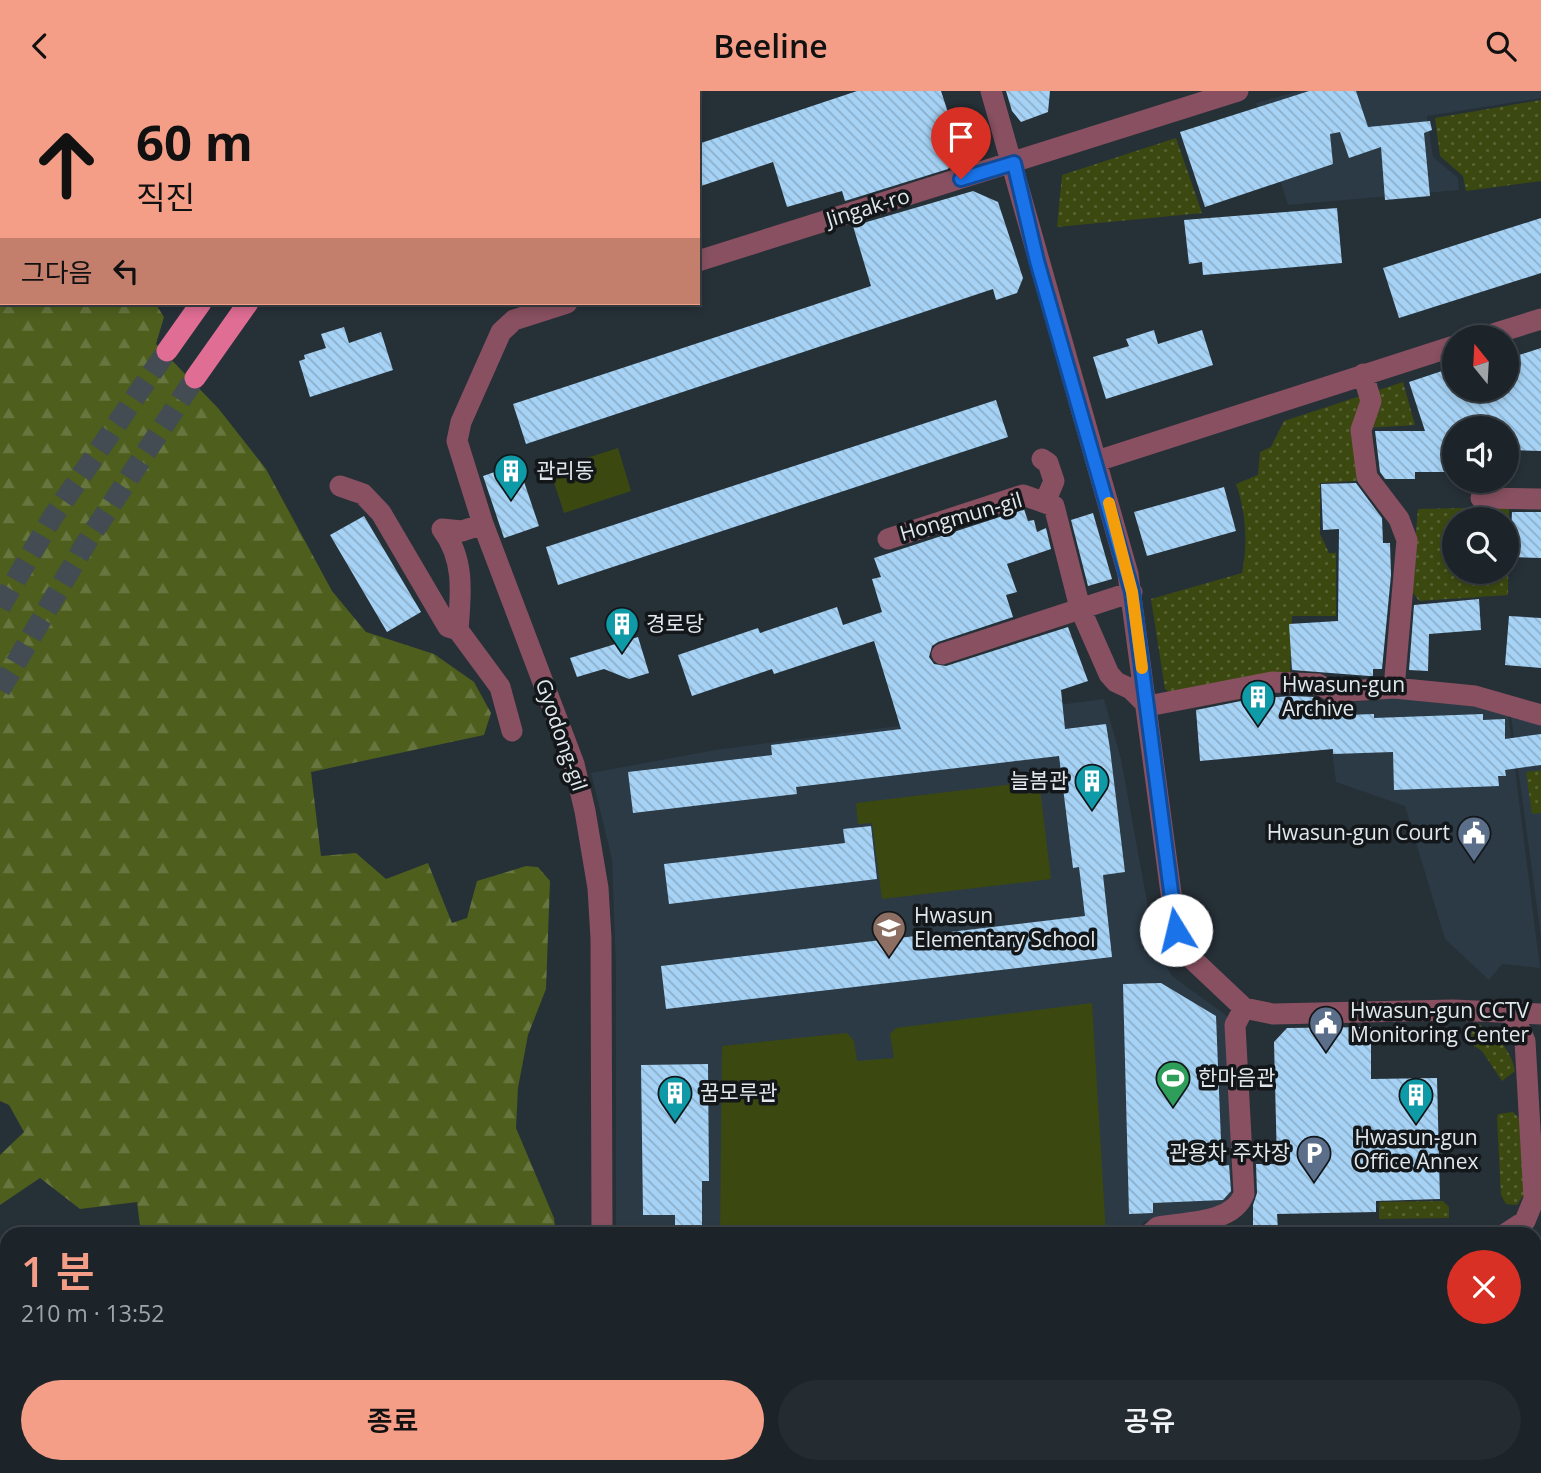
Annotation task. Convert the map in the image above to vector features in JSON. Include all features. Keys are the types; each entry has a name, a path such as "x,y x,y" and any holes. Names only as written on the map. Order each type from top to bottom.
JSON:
{"main road":[{"path":"167,351 200,305"},
{"path":"195,378 247,305"}],"street":[{"path":"991,91 1014,163 1037,261 1097,461 1132,592 1176,930 1191,958 1244,1008 1273,1014 1453,1010 1541,1014"},
{"name":"Jingak-ro","path":"700,260 1238,91"},
{"name":"Gyodong-gil","path":"561,305 514,320 501,332 461,422 457,441 483,524 574,764 595,863 601,938 602,1227"},
{"path":"1519,326 1541,319"},
{"path":"1097,461 1442,350"},
{"path":"1363,374 1371,401 1361,430 1367,477 1399,519 1407,540 1394,688"},
{"path":"1042,459 1048,463 1054,481 1045,502"},
{"path":"340,486 363,494 381,513 448,627 458,630 500,687 512,731"},
{"name":"Hongmun-gil","path":"888,539 1023,495 1054,506 1080,608 1108,674 1116,682 1132,689 1148,706"},
{"path":"1481,498 1541,499"},
{"path":"458,630 461,588 458,562 453,543 442,529 462,531 483,524"},
{"path":"942,654 1132,592"},
{"path":"1148,706 1272,682 1318,684 1333,692 1394,688 1475,696 1541,715"},
{"path":"1158,1227 1229,1214 1239,1207 1244,1194 1235,1025 1244,1008"},
{"path":"1513,1014 1525,1041 1534,1199 1525,1221 1516,1227"}],"shaded area":[{"path":"1299,91 1541,91 1541,98 1427,116 1433,157 1458,178 1459,190 1288,205 1256,103"},
{"name":"Hwasun-gun Court","path":"1408,696 1418,701 1455,702 1508,713 1540,968 1502,964 1489,980 1445,939 1405,806 1336,782 1326,705"},
{"name":"Hwasun Elementary School","path":"1104,699 1121,759 1155,946 1172,976 1227,1016 1232,1196 1222,1208 1145,1221 1140,1227 616,1227 616,971 612,859 591,773 715,750"},
{"path":"1511,716 1541,724 1541,937"}],"green space":[{"path":"1541,100 1541,181 1466,191 1463,176 1440,156 1435,118"},
{"path":"1176,138 1202,213 1057,227 1062,175"},
{"path":"0,305 156,305 164,317 156,344 218,408 266,469 332,591 366,632 434,654 474,682 491,713 484,735 311,772 321,856 356,853 386,879 428,863 452,923 467,918 477,881 526,866 538,867 550,881 546,989 528,1035 518,1088 516,1128 554,1218 555,1227 140,1227 137,1202 80,1209 40,1178 0,1205 0,1155 24,1132 9,1105 0,1101"},
{"path":"1403,382 1415,425 1367,428 1371,480 1320,483 1320,534 1329,553 1336,553 1336,616 1292,616 1290,677 1171,693 1165,689 1151,599 1242,573 1245,528 1236,484 1258,475 1260,452 1271,447 1284,421"},
{"path":"618,448 631,491 564,513 550,470"},
{"path":"1442,508 1442,584 1508,584 1508,595 1419,601 1411,590 1418,509"},
{"path":"1541,770 1541,813 1532,814 1526,772"},
{"path":"1039,781 1051,879 882,899 872,823 858,824 856,803"},
{"path":"1092,1003 1106,1227 720,1227 722,1046 847,1033 854,1041 857,1061 894,1058 890,1034 896,1028"},
{"path":"1473,1022 1494,1035 1510,1055 1515,1071 1502,1081 1482,1051 1470,1043"},
{"path":"1513,1112 1520,1119 1525,1193 1517,1205 1506,1204 1501,1195 1497,1118 1498,1114"},
{"path":"1443,1201 1449,1207 1449,1218 1379,1219 1379,1202"}],"building":[{"path":"857,91 941,91 954,131 976,124 948,169 845,201 842,191 787,207 773,162 700,186 700,143"},
{"path":"1006,91 1050,91 1048,112 1021,122 1012,111"},
{"path":"1309,91 1356,91 1368,127 1430,121 1432,130 1424,133 1430,196 1385,200 1381,147 1349,158 1340,132 1330,134 1333,164 1205,207 1180,132"},
{"path":"973,191 998,202 1023,278 1017,293 996,300 993,289 526,444 513,404 871,286 853,226"},
{"path":"1337,208 1342,263 1203,275 1202,262 1189,264 1184,220"},
{"path":"1541,218 1541,273 1399,318 1383,268"},
{"path":"344,327 349,343 381,332 393,370 310,397 299,361 305,359 304,355 326,348 321,334"},
{"path":"1154,330 1158,344 1202,330 1213,365 1106,399 1093,357 1129,346 1126,339"},
{"path":"1541,348 1541,451 1519,450 1519,416 1442,416 1442,472 1415,472 1415,479 1385,479 1380,472 1375,431 1425,431 1409,382 1442,371 1442,403 1519,403 1519,355"},
{"path":"996,400 1008,437 558,585 546,547"},
{"name":"관리동","path":"518,464 539,526 504,538 483,476"},
{"path":"1356,483 1382,518 1383,543 1390,543 1391,575 1382,669 1373,669 1373,676 1292,670 1289,624 1338,621 1339,529 1323,530 1321,484"},
{"path":"1224,487 1236,531 1147,556 1134,512"},
{"path":"1024,509 1028,521 1034,520 1037,532 1046,528 1051,549 1007,564 1017,592 1006,595 1013,617 938,642 932,646 929,657 934,664 946,666 1068,627 1088,681 1061,690 1065,729 1106,724 1110,749 1125,872 1103,875 1112,957 666,1009 661,966 1085,916 1079,867 1073,868 1059,756 796,787 797,794 633,813 628,772 772,755 771,745 901,729 874,641 774,674 772,669 692,696 678,655 758,628 760,633 837,607 843,625 882,612 872,579 881,577 874,558"},
{"path":"1519,512 1541,512 1541,558 1519,557"},
{"path":"1093,513 1112,579 1088,586 1071,520"},
{"path":"364,516 421,612 387,632 330,535"},
{"path":"1479,599 1481,630 1429,634 1428,671 1409,670 1414,605"},
{"path":"1509,616 1541,618 1541,668 1505,665"},
{"name":"경로당","path":"638,637 649,673 629,679 604,669 577,677 570,658"},
{"path":"1315,697 1317,716 1374,714 1374,718 1483,714 1483,720 1505,719 1505,739 1541,734 1541,765 1505,770 1506,776 1498,776 1499,786 1394,790 1393,752 1333,754 1333,749 1200,761 1196,710 1251,699"},
{"path":"871,826 877,879 669,904 664,864 845,843 843,829"},
{"name":"한마음관","path":"1161,983 1216,1016 1222,1166 1229,1165 1231,1191 1223,1200 1153,1203 1153,1213 1129,1214 1123,984"},
{"path":"1371,1027 1371,1079 1437,1078 1440,1199 1376,1201 1376,1212 1277,1214 1278,1227 1253,1227 1253,1205 1257,1193 1256,1164 1277,1164 1274,1042 1287,1028"},
{"name":"꿈모루관","path":"708,1064 709,1181 702,1181 702,1225 675,1225 675,1215 643,1215 641,1065"}],"tunnel":[{"path":"0,607 52,518 167,351"},
{"path":"0,690 86,543 195,378"}],"slow traffic":[{"path":"1109,503 1132,592 1142,668"}],"place":[{"name":"관리동","path":"511,501"},
{"name":"경로당","path":"622,654"},
{"name":"Hwasun-gun Archive","path":"1258,727"},
{"name":"늘봄관","path":"1092,811"},
{"name":"Hwasun-gun Court","path":"1474,863"},
{"name":"Hwasun Elementary School","path":"889,958"},
{"name":"Hwasun-gun CCTV Monitoring Center","path":"1326,1053"},
{"name":"한마음관","path":"1173,1108"},
{"name":"꿈모루관","path":"675,1123"},
{"name":"Hwasun-gun Office Annex","path":"1416,1125"},
{"name":"관용차 주차장","path":"1314,1183"}],"route":[{"path":"961,179 1014,163 1037,261 1097,461 1132,592 1176,930"}]}
